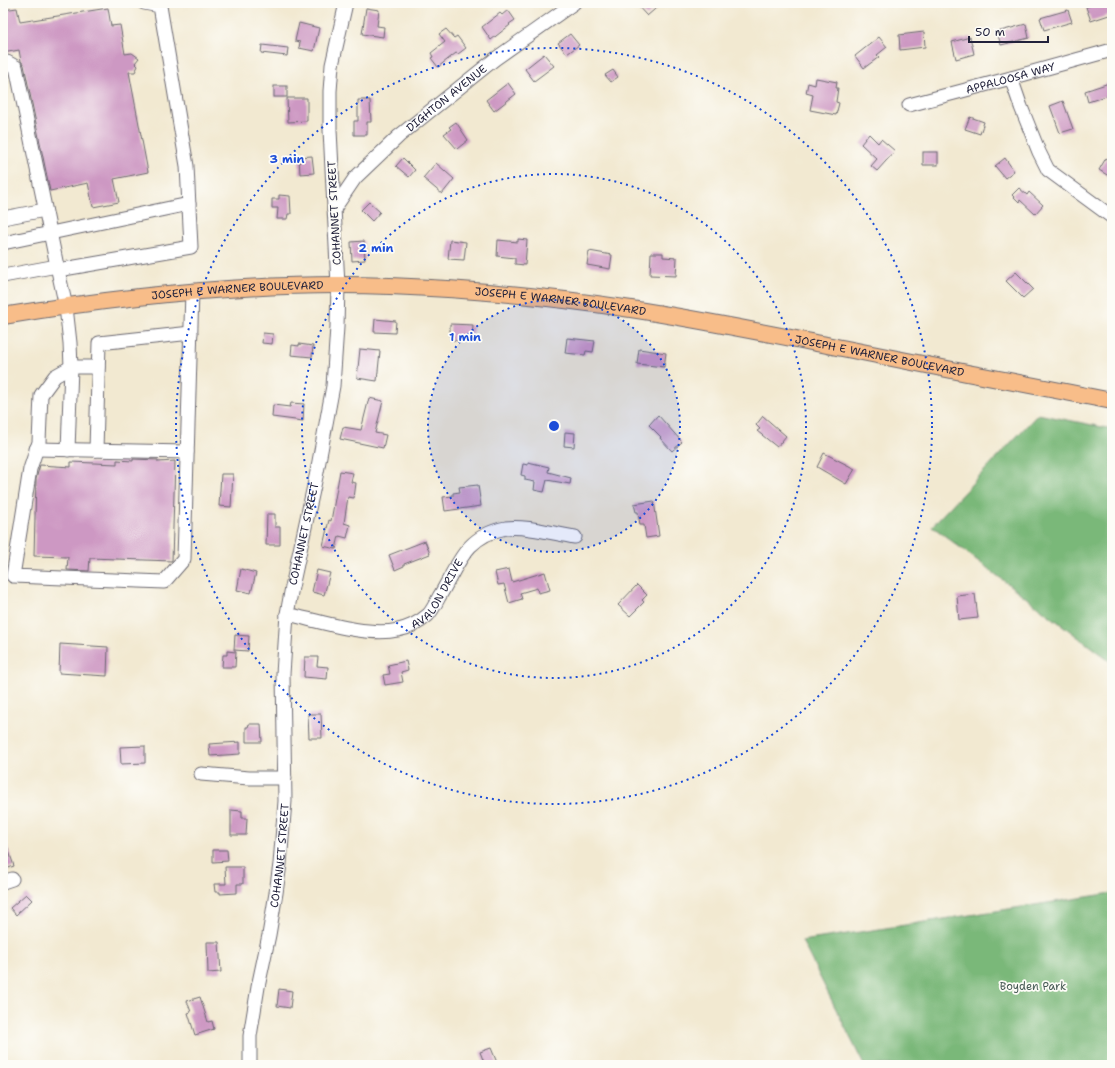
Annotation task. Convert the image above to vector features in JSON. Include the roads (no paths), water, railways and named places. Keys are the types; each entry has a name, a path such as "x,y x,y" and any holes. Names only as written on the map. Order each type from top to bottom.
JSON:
{"main road":[{"name":"JOSEPH E WARNER BOULEVARD","path":"3,316 168,293 277,286 389,286 468,291 632,309 1112,401"}],"street":[{"path":"3,276 190,247 187,166 160,6 144,3"},
{"name":"COHANNET STREET","path":"250,1065 249,1051 253,1019 269,935 280,864 285,801 283,674 287,614 317,472 333,386 338,285 330,130 330,91 332,65 346,3"},
{"name":"DIGHTON AVENUE","path":"334,209 355,178 398,136 495,59 574,3"},
{"name":"APPALOOSA WAY","path":"909,105 1112,50"},
{"path":"3,62 7,62 16,67 66,307 71,367 68,450"},
{"path":"1012,78 1038,152 1048,170 1112,217"},
{"path":"3,243 188,204"},
{"path":"3,218 45,210"},
{"path":"98,367 71,367 55,376 41,395 38,442 30,469 13,576 164,582 184,559 192,291"},
{"path":"96,450 99,343 191,333"},
{"path":"36,449 187,452"},
{"name":"AVALON DRIVE","path":"287,614 355,629 382,632 399,630 411,626 428,615 457,564 470,545 487,534 506,528 522,528 575,537"},
{"path":"201,774 249,778 285,778"}],"park label":[{"name":"Boyden Park","path":"1033,986"}]}
